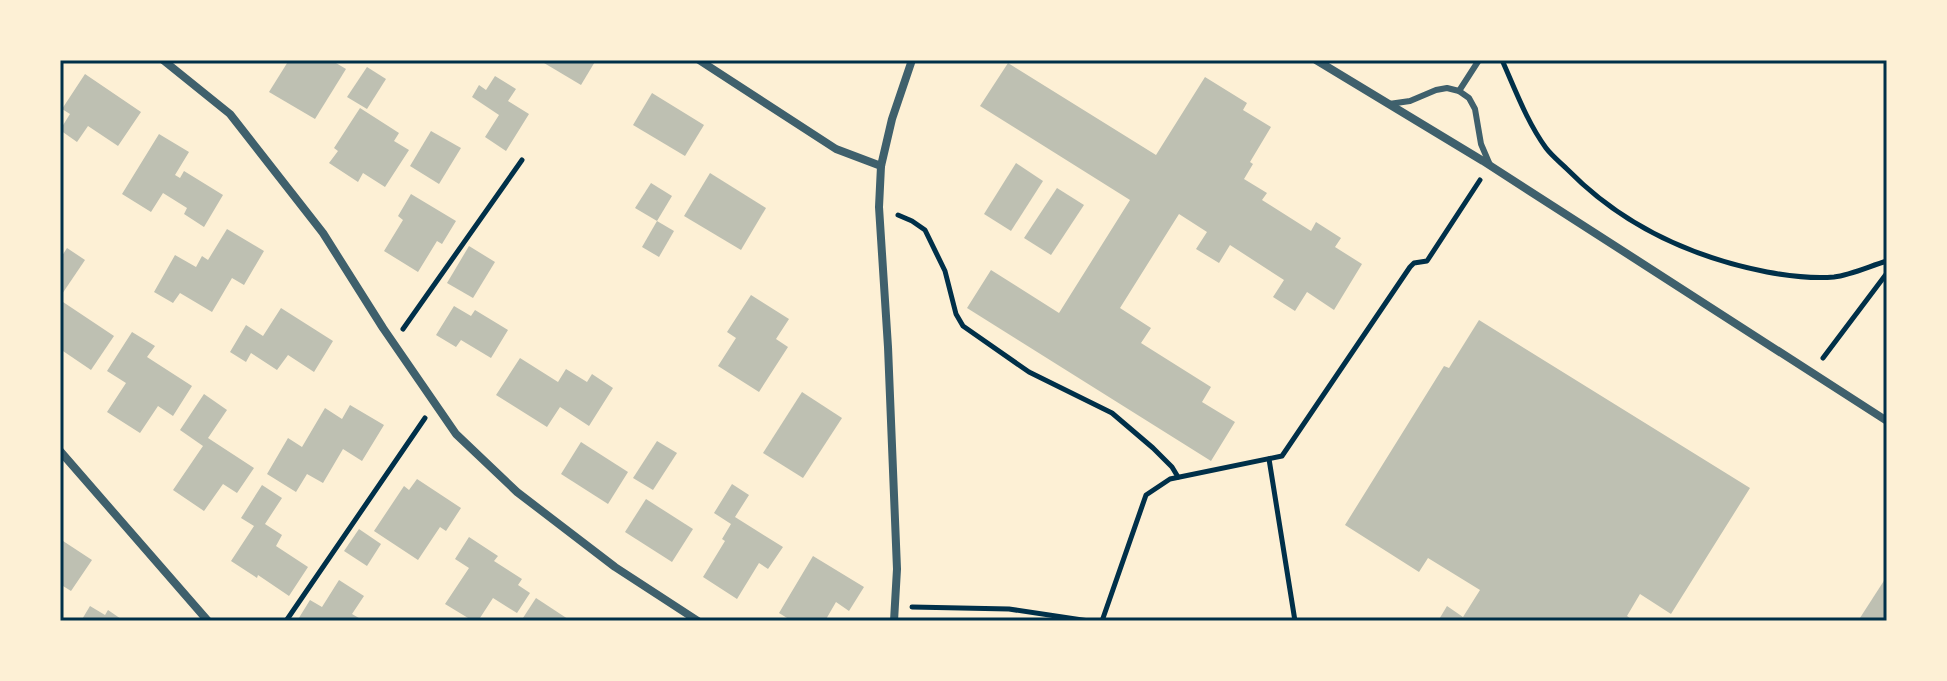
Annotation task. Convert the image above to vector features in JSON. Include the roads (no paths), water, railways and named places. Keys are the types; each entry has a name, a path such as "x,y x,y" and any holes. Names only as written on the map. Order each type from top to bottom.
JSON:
{"street":[{"path":"163,60 230,114 323,233 456,434 517,492 615,567 698,621"},
{"path":"699,60 836,149 881,166"},
{"path":"894,621 897,569 879,207 881,166 892,119 912,60"},
{"path":"1316,60 1490,166 1887,421"},
{"path":"60,451 208,621"}],"lane":[{"path":"1459,91 1479,60"},
{"path":"1389,104 1410,101 1436,90 1447,88 1459,91 1469,98 1475,109 1481,144 1490,166"}]}
